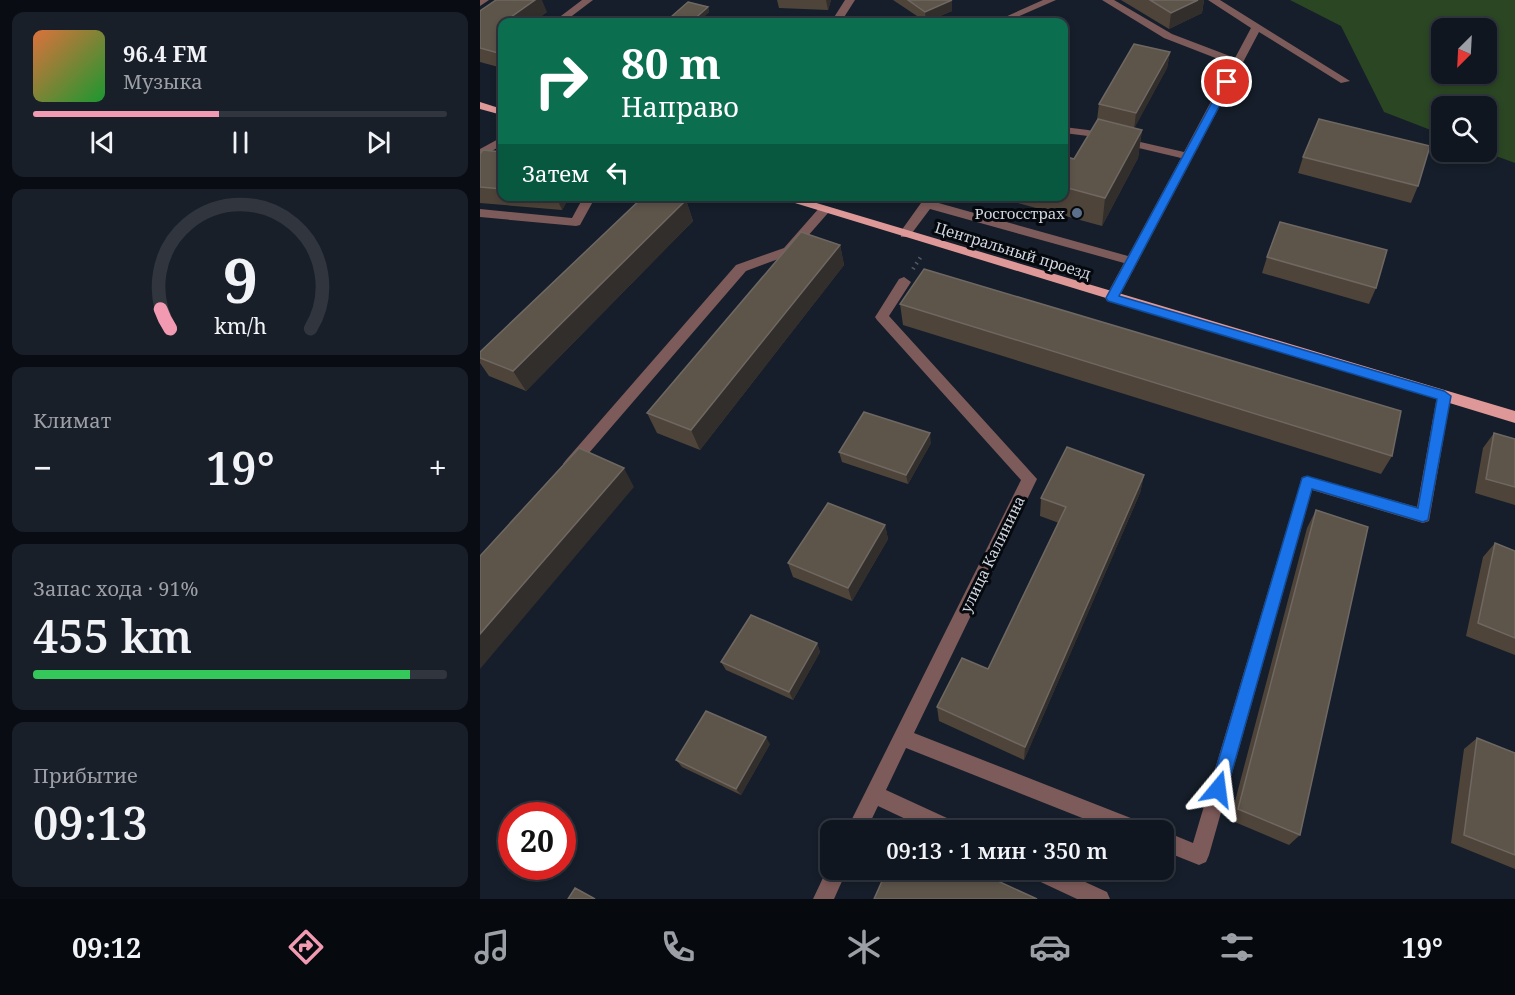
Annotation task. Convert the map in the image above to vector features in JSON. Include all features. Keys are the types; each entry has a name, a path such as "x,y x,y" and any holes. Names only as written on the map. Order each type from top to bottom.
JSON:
{"main road":[{"path":"480,105 498,111"},
{"name":"Центральный проезд","path":"794,201 1515,417"}],"street":[{"path":"480,3 484,0"},
{"path":"563,18 588,0"},
{"path":"841,18 850,0"},
{"path":"1008,18 1051,0"},
{"path":"1107,0 1168,36 1237,63"},
{"path":"1213,0 1345,81"},
{"path":"1112,298 1257,26"},
{"path":"1068,130 1188,156"},
{"path":"480,154 498,143"},
{"path":"480,213 576,222 587,201"},
{"path":"906,234 930,201"},
{"path":"934,201 1131,261"},
{"path":"564,471 741,268 788,251 824,210"},
{"name":"улица Калинина","path":"861,820 1029,479 882,317 904,282"},
{"path":"1174,845 1199,855 1307,482 1423,516 1444,396"},
{"path":"902,737 1111,820"},
{"path":"874,794 930,820"},
{"path":"823,899 832,880"},
{"path":"1059,880 1100,899"}],"green space":[{"path":"1290,0 1515,0 1515,163 1497,156 1497,96 1431,96 1431,130 1384,112 1341,26"}],"building":[{"path":"496,0 535,0 510,18 498,18 498,53 480,48 480,11"},
{"path":"908,0 952,0 925,12"},
{"path":"1150,0 1198,0 1171,13"},
{"path":"688,2 708,7 695,18 672,16"},
{"path":"1134,44 1170,52 1136,113 1099,104"},
{"path":"1098,119 1142,130 1105,198 1068,188 1068,157 1074,159"},
{"path":"1319,119 1430,146 1418,186 1303,157"},
{"path":"483,150 498,152 498,189 480,187 480,154"},
{"path":"639,201 685,201 513,371 480,358 480,352"},
{"path":"1280,222 1387,250 1376,288 1267,257"},
{"path":"801,232 840,245 691,430 647,413"},
{"path":"924,269 1401,411 1392,456 900,304"},
{"path":"864,412 930,433 906,475 839,452"},
{"path":"1494,433 1515,439 1515,487 1486,479"},
{"path":"1067,447 1144,475 1025,747 937,707 962,658 988,669 1066,507 1041,498"},
{"path":"579,448 624,468 480,634 480,556"},
{"path":"828,503 885,525 848,588 788,563"},
{"path":"1316,510 1368,527 1300,835 1238,809"},
{"path":"1495,543 1515,551 1515,638 1478,623"},
{"path":"751,615 817,643 789,692 721,662"},
{"path":"706,711 766,737 736,789 676,760"},
{"path":"1477,738 1515,753 1515,855 1464,835"},
{"path":"883,880 996,880 1037,899 874,899"},
{"path":"575,888 595,899 568,899"}],"place":[{"name":"Росгосстрах","path":"1077,213"}],"route":[{"path":"1218,789 1307,482 1423,516 1444,396 1112,298 1227,82"}]}
